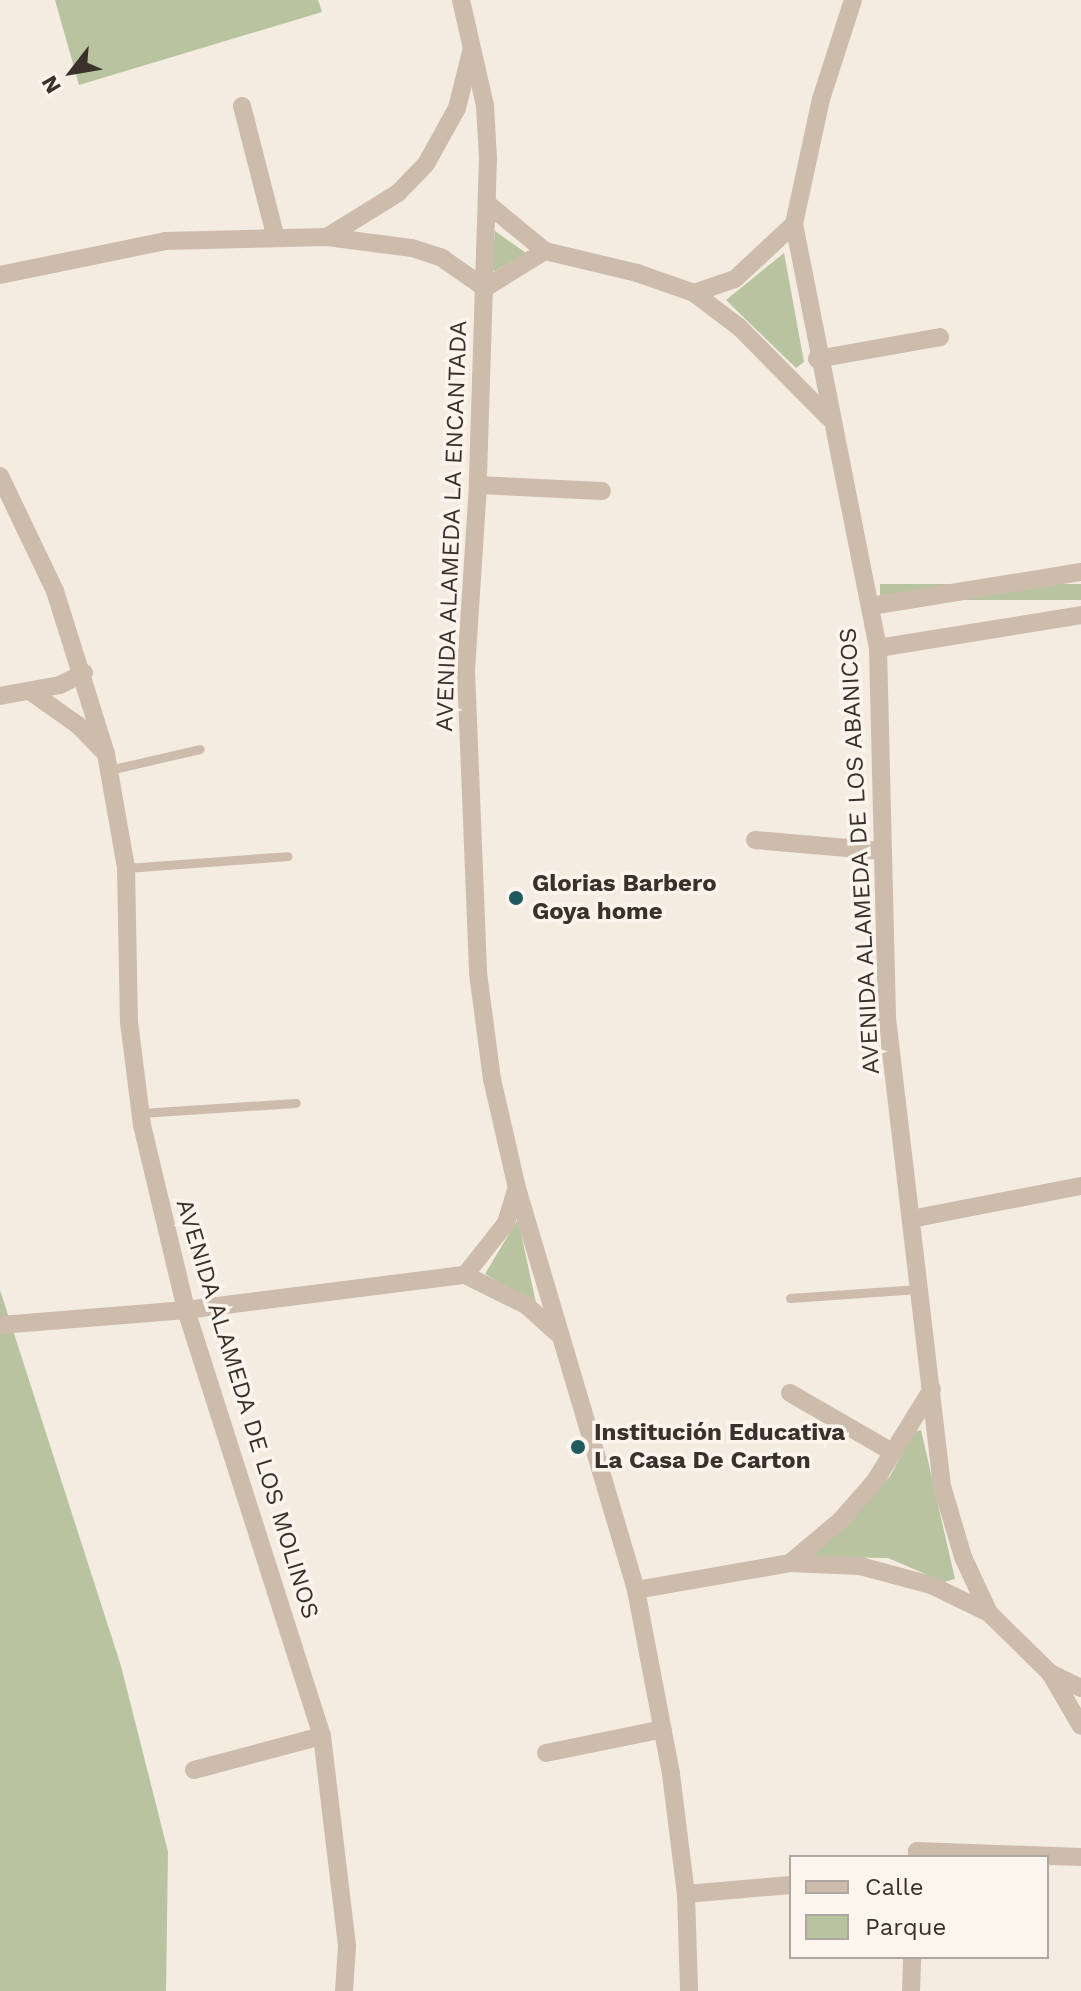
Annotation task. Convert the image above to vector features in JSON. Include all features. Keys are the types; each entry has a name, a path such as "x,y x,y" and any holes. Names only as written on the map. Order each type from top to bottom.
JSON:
{"street":[{"name":"AVENIDA ALAMEDA LA ENCANTADA","path":"461,0 485,106 489,205 478,485 466,671 471,868 492,1079 517,1188 557,1333 636,1590 663,1729 686,1894 689,1991"},
{"path":"694,293 735,279 794,224 821,99 853,0"},
{"path":"327,237 398,193 426,164 457,108 472,45"},
{"path":"242,106 276,238"},
{"path":"489,205 545,251 637,273 694,293 749,336 828,417"},
{"name":"AVENIDA ALAMEDA DE LOS ABANICOS","path":"794,224 828,417 878,648 887,1018 942,1486 963,1557 989,1613 1050,1673 1081,1726"},
{"path":"0,275 165,241 327,237 412,248 442,258 485,288 545,251"},
{"path":"817,359 940,337"},
{"name":"AVENIDA ALAMEDA DE LOS MOLINOS","path":"0,476 55,591 84,673 108,762 126,868 129,1022 141,1113 160,1217 186,1310 322,1736 347,1947 344,1991"},
{"path":"478,485 602,491"},
{"path":"871,606 1081,572"},
{"path":"878,648 1081,615"},
{"path":"0,696 31,692 84,673"},
{"path":"31,692 78,725 108,762"},
{"path":"755,840 883,851"},
{"path":"911,1219 1081,1186"},
{"path":"465,1275 506,1223 517,1188"},
{"path":"0,1325 186,1310 465,1275 526,1305 557,1333"},
{"path":"790,1563 841,1520 894,1453 932,1389"},
{"path":"790,1393 894,1453"},
{"path":"636,1590 790,1563 860,1566 902,1575 989,1613"},
{"path":"1050,1673 1081,1688"},
{"path":"546,1753 663,1729"},
{"path":"194,1770 322,1736"},
{"path":"917,1854 972,1855"},
{"path":"1049,1856 1081,1857"},
{"path":"686,1894 789,1885"},
{"path":"911,1991 912,1959"}],"lane":[{"path":"108,762 200,749"},
{"path":"126,868 288,856"},
{"path":"141,1113 296,1103"},
{"path":"790,1298 919,1289"}],"green space":[{"path":"55,0 318,0 322,12 79,85"},
{"path":"495,231 526,253 495,271 492,270"},
{"path":"784,253 804,362 796,368 726,300"},
{"path":"880,584 1081,584 1081,600 880,600"},
{"path":"518,1219 536,1303 485,1274"},
{"path":"0,1290 121,1666 168,1852 166,1991 0,1991"},
{"path":"921,1430 955,1579 944,1582 888,1558 812,1557 890,1476 914,1432"}],"place":[{"name":"Glorias Barbero Goya home","path":"516,898"},
{"name":"Institución Educativa La Casa De Carton","path":"578,1447"}]}
